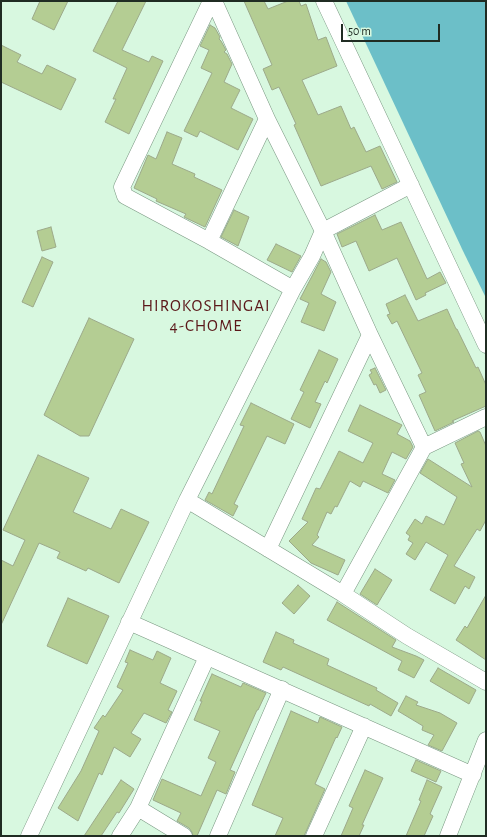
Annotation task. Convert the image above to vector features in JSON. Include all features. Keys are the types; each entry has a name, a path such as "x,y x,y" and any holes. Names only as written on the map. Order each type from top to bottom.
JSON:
{"street":[{"path":"212,1 267,119 323,231 370,336 424,447"},
{"path":"212,1 122,187 125,196 209,241 293,289"},
{"path":"324,1 486,345"},
{"path":"209,241 267,119"},
{"path":"29,836 187,500 293,289 312,256 323,231 411,185"},
{"path":"268,548 370,336"},
{"path":"343,594 424,447 486,417"},
{"path":"187,500 343,594 407,636 486,682"},
{"path":"129,622 473,775"},
{"path":"120,836 138,808 207,656"},
{"path":"218,836 282,689"},
{"path":"314,836 364,726"},
{"path":"448,836 486,740"},
{"path":"138,808 184,836"}],"water":[{"path":"346,1 486,1 486,298 463,251"}],"building":[{"path":"40,1 68,1 54,30 32,19"},
{"path":"118,1 146,1 122,50 149,62 152,56 163,61 129,134 105,122 116,99 113,99 127,68 93,51"},
{"path":"244,1 264,1 268,9 288,1 299,1 301,6 306,4 318,40 326,37 337,66 302,80 318,115 341,106 351,129 354,127 366,152 380,146 397,182 382,189 371,166 321,186 279,87 272,90 263,69 272,65"},
{"path":"210,25 215,28 220,37 219,39 226,50 224,52 227,54 232,64 224,82 240,90 231,108 253,119 238,150 200,131 197,137 184,131 212,73 201,68 209,50 200,46"},
{"path":"1,45 21,55 17,62 42,74 47,65 76,79 61,110 1,82"},
{"path":"167,132 182,138 172,164 195,174 194,177 222,190 205,227 184,217 186,214 156,201 157,199 134,188 148,155 156,159"},
{"path":"234,210 249,217 238,246 221,237"},
{"path":"375,215 382,230 401,222 427,279 440,272 446,283 425,293 426,295 416,300 397,258 369,271 356,241 342,247 337,234"},
{"path":"51,227 56,247 42,251 37,231"},
{"path":"276,244 301,256 292,272 267,260"},
{"path":"42,257 53,262 33,307 22,302"},
{"path":"321,259 326,262 331,272 321,294 336,302 324,331 301,322 309,303 300,299"},
{"path":"405,295 418,321 447,309 486,385 486,406 452,421 454,422 435,431 419,395 426,392 418,375 422,373 397,321 392,324 387,315 390,314 386,304"},
{"path":"89,318 134,339 89,436 80,436 44,415"},
{"path":"319,350 338,359 327,383 325,381 315,402 321,404 310,428 291,419 304,392 300,390"},
{"path":"375,368 386,390 380,393 376,384 374,385 369,375 372,373 370,370"},
{"path":"251,403 294,424 285,444 267,436 234,504 238,506 233,516 205,500 209,492 212,494 244,426 240,425"},
{"path":"360,405 402,425 397,434 410,441 413,447 406,459 392,452 382,474 395,480 388,493 363,481 360,487 350,481 337,507 335,506 331,514 327,512 317,535 319,537 312,545 345,560 338,575 311,563 289,541 308,522 302,519 316,488 320,489 339,451 363,463 373,443 348,431"},
{"path":"478,431 480,432 486,446 486,520 480,531 477,529 454,566 475,577 469,589 465,586 455,604 430,590 448,555 426,542 415,560 406,554 413,543 408,540 410,536 406,533 415,519 422,524 426,516 444,525 457,497 420,473 428,459 472,487 461,464 464,463 455,443"},
{"path":"38,455 89,478 73,512 111,529 121,509 149,522 119,583 88,568 86,571 57,558 60,552 39,543 1,625 1,560 13,566 25,540 3,530"},
{"path":"375,569 392,580 377,605 360,594"},
{"path":"298,585 310,596 294,614 282,603"},
{"path":"486,595 486,660 456,640 465,626 467,628"},
{"path":"68,598 109,616 87,664 47,646"},
{"path":"337,602 396,640 392,647 424,660 414,678 398,670 402,661 327,620"},
{"path":"276,632 294,640 293,643 329,659 327,665 377,688 376,690 398,703 391,716 370,704 369,706 283,667 281,670 263,662"},
{"path":"130,650 153,660 157,651 171,658 160,683 177,691 168,710 172,712 166,723 144,713 131,733 141,739 130,757 114,747 102,775 99,773 78,821 58,808 81,771 99,731 94,728 103,715 105,717 123,690 117,687 128,663 125,662"},
{"path":"438,668 476,690 469,704 430,681"},
{"path":"212,674 241,687 243,683 266,693 230,770 235,772 226,794 217,790 197,836 193,836 189,828 177,821 181,813 153,800 162,779 201,796 216,762 208,758 220,731 194,720 202,701 200,701"},
{"path":"406,696 418,702 416,705 440,713 457,723 442,751 428,745 434,735 422,730 423,726 398,711"},
{"path":"291,711 318,723 320,717 342,727 315,784 325,789 304,836 275,836 283,818 252,805"},
{"path":"416,760 441,771 436,782 411,771"},
{"path":"365,770 383,778 362,825 364,825 359,836 341,836 353,808 349,806"},
{"path":"121,780 134,789 119,813 117,812 101,836 84,836"},
{"path":"427,780 442,787 430,814 433,816 424,836 406,836 421,801 419,800"}],"district":[{"name":"HIROKOSHINGAI 4-CHOME","path":"206,316"}]}
